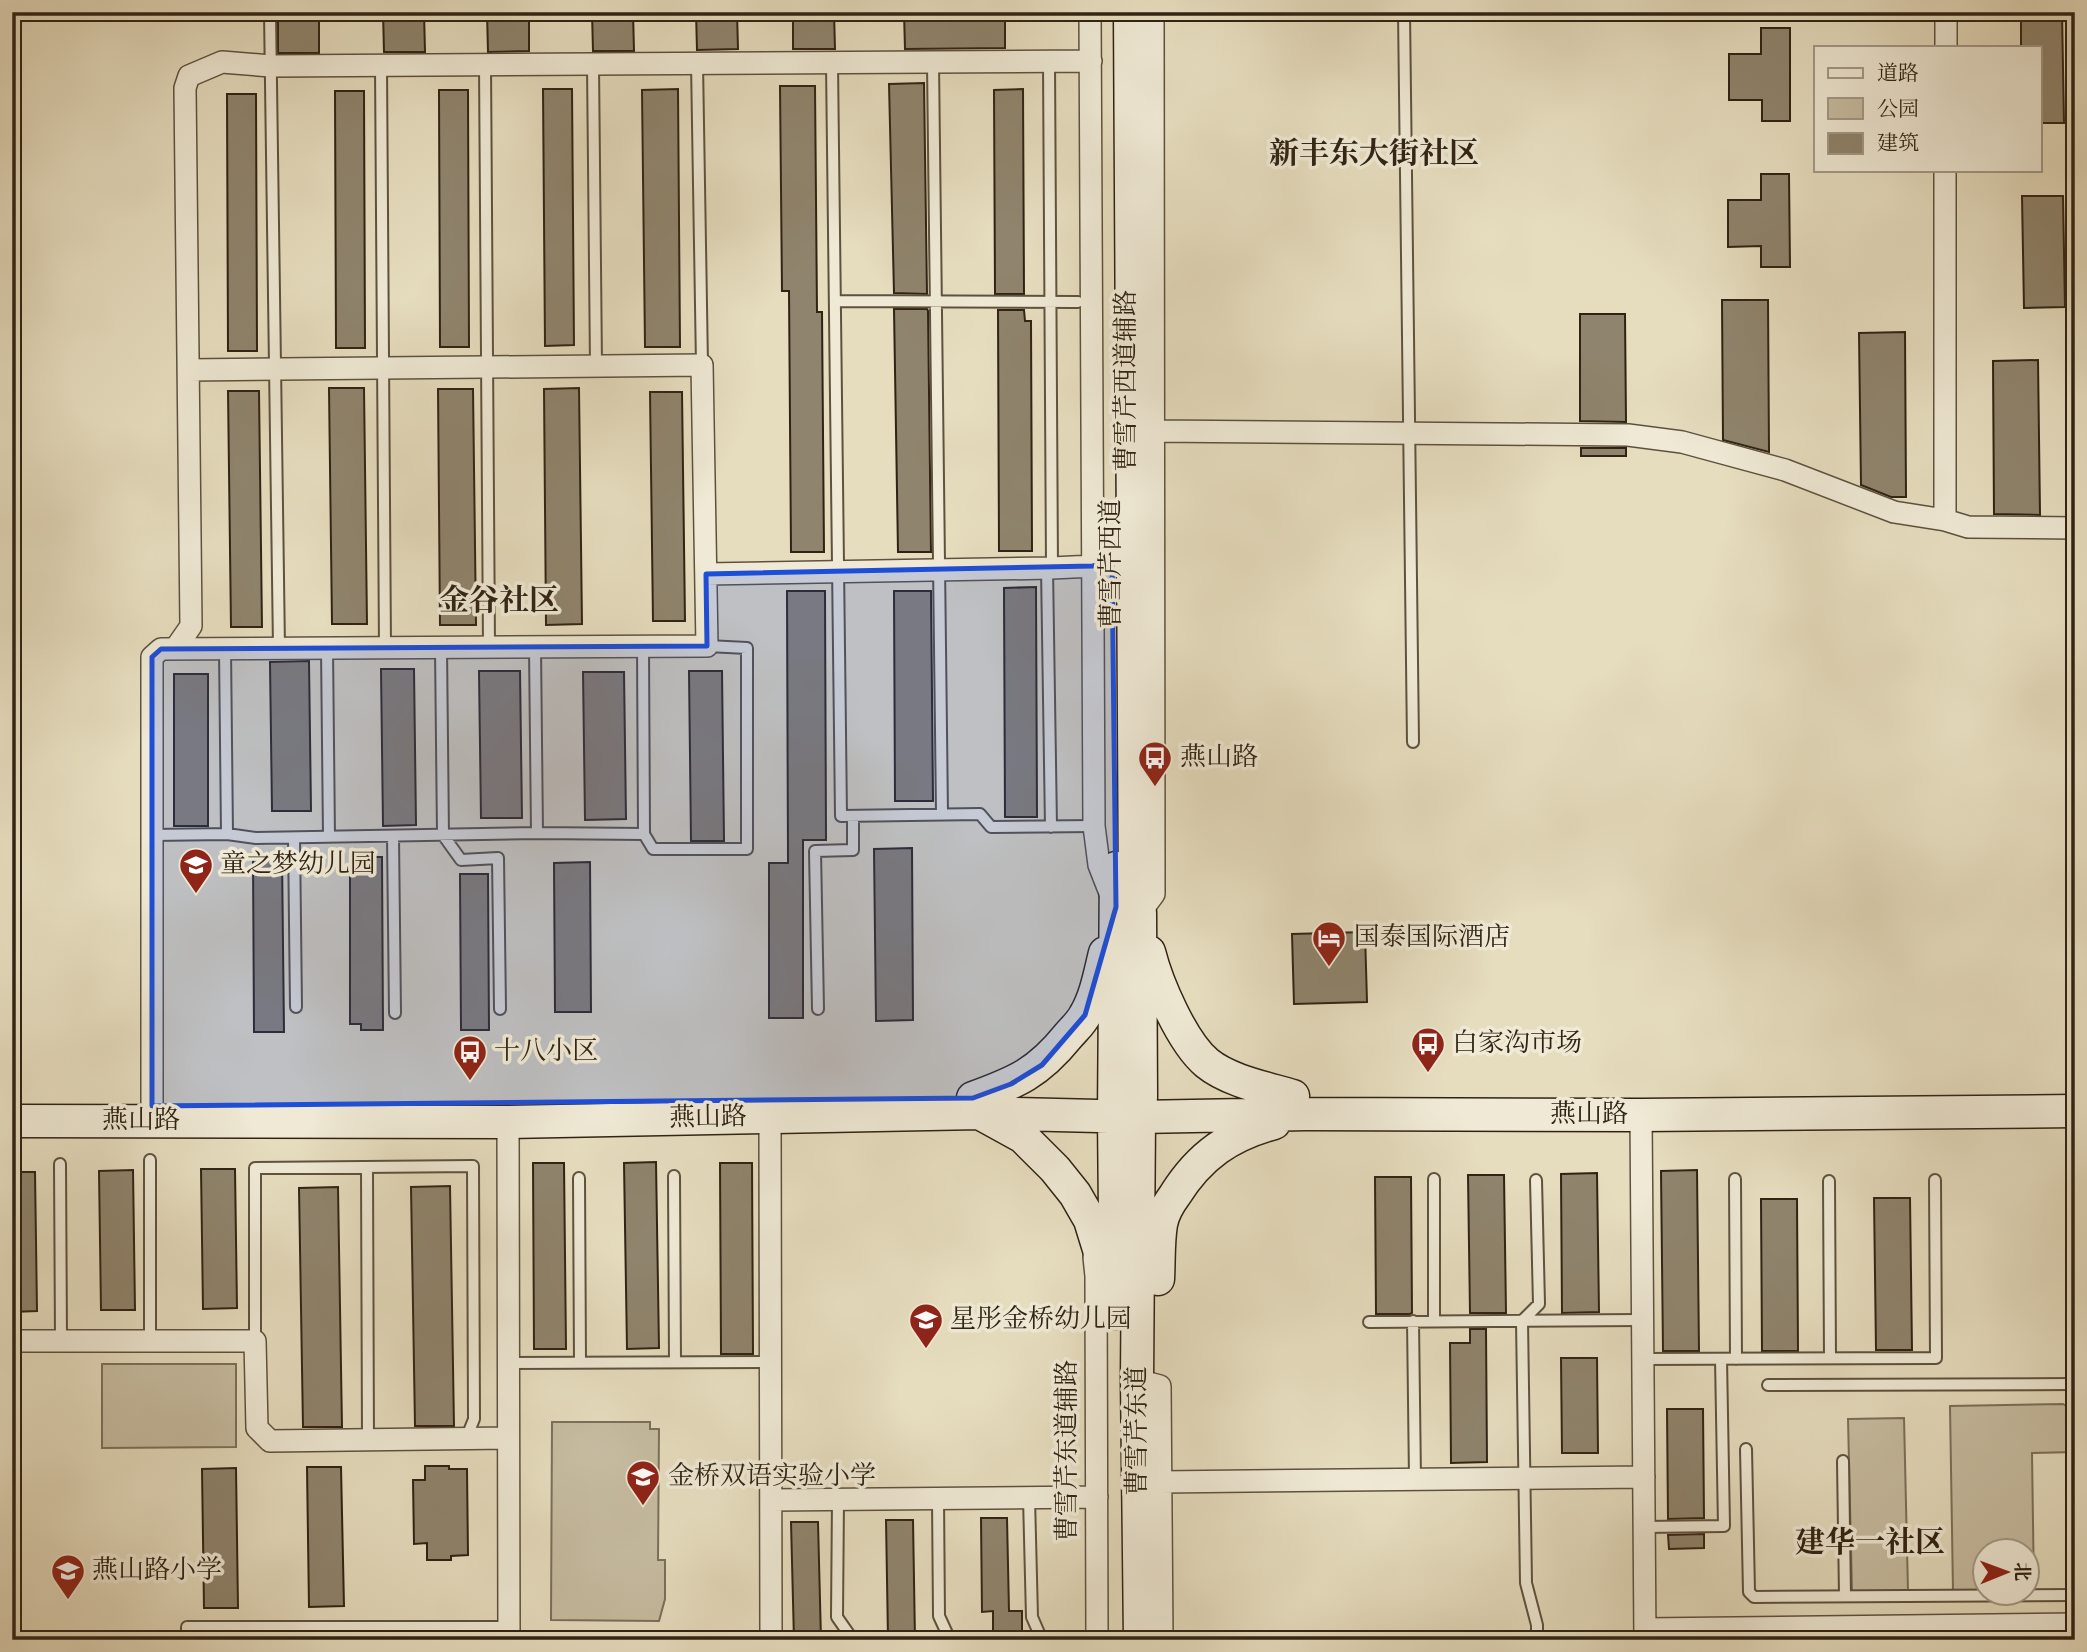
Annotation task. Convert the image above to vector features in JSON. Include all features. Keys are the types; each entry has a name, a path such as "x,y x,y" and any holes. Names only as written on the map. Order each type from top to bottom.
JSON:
{"main road":[{"name":"曹雪芹西道","path":"1109,12 1102,563 1128,910 1127,1107"},
{"name":"曹雪芹西道","path":"1128,910 1135,894 1144,437 1130,12"},
{"path":"1128,910 1167,1002 1185,1036 1206,1063 1237,1080 1300,1105"},
{"path":"1116,1302 1090,1220 1075,1194 1023,1137 976,1105 1042,1065 1085,1015 1128,910"},
{"name":"燕山路","path":"12,1105 1127,1107 2075,1093"},
{"name":"燕山路","path":"12,1121 508,1122 770,1117 976,1105"},
{"path":"1148,1383 1161,1222 1171,1200 1186,1177 1210,1152 1234,1137 1258,1128 1300,1105"},
{"name":"燕山路","path":"1300,1105 1641,1115 2075,1111"},
{"name":"曹雪芹东道","path":"1118,1640 1116,1302 1127,1107"},
{"name":"曹雪芹东道","path":"1127,1107 1148,1383 1140,1640"}],"street":[{"name":"曹雪芹西道辅路","path":"1090,12 1102,563 1094,826 1099,865 1128,910"},
{"name":"曹雪芹西道辅路","path":"1144,437 1153,12"},
{"path":"1946,12 1946,46"},
{"path":"175,649 191,626 185,88 189,75 222,62 381,65 1091,61"},
{"path":"1945,172 1945,520"},
{"path":"152,1106 152,657 161,649 707,646 702,366 189,370"},
{"path":"1144,437 1409,432 1628,435 1682,442 1784,470 1894,512 1945,520 1968,527 2075,528"},
{"path":"706,574 1050,568 1102,563"},
{"path":"1641,1115 1645,1634 2075,1624"},
{"path":"770,1117 771,1640"},
{"path":"508,1122 509,1633"},
{"name":"曹雪芹东道辅路","path":"1090,1220 1096,1276 1097,1640"},
{"path":"12,1341 256,1341 257,1427 270,1441 508,1438"},
{"path":"1148,1383 1161,1482 1162,1640"},
{"path":"1161,1482 1644,1477"},
{"path":"771,1500 1097,1497"}],"lane":[{"path":"270,12 279,648"},
{"path":"1405,12 1413,742"},
{"path":"933,62 942,814"},
{"path":"1049,62 1051,828"},
{"path":"485,64 489,648"},
{"path":"593,64 596,366"},
{"path":"698,64 702,366"},
{"path":"832,64 841,816 980,814 991,827 1094,826"},
{"path":"381,65 386,648"},
{"path":"835,301 1078,302"},
{"path":"643,646 643,834 653,849 747,849 747,648 707,646"},
{"path":"534,647 537,833"},
{"path":"327,648 329,837"},
{"path":"441,648 443,835 461,860 498,858 500,1009"},
{"path":"225,649 227,834"},
{"path":"818,1009 815,851 853,850 853,816"},
{"path":"152,835 227,834 256,838 294,838 537,833 643,834"},
{"path":"393,836 395,1013"},
{"path":"294,838 296,1007"},
{"path":"150,1160 150,1339"},
{"path":"60,1164 61,1340"},
{"path":"256,1341 255,1168 473,1166 474,1419 466,1438"},
{"path":"367,1167 368,1440"},
{"path":"674,1177 675,1362"},
{"path":"579,1178 580,1363"},
{"path":"1434,1179 1434,1321"},
{"path":"1536,1180 1539,1304 1522,1321 1526,1583 1537,1625 1537,1640"},
{"path":"1735,1180 1736,1359"},
{"path":"1642,1359 1936,1358 1935,1180"},
{"path":"1829,1181 1830,1358"},
{"path":"1369,1322 1642,1320"},
{"path":"1413,1321 1415,1479"},
{"path":"1644,1527 1724,1526 1721,1359"},
{"path":"508,1363 771,1362"},
{"path":"1768,1385 2075,1384"},
{"path":"1746,1449 1749,1592 1754,1597 2075,1595"},
{"path":"1843,1461 1845,1596"},
{"path":"938,1498 939,1616 950,1640"},
{"path":"1029,1498 1032,1617 1042,1640"},
{"path":"838,1499 837,1617 853,1640"},
{"path":"268,1626 268,1640"},
{"path":"187,1640 187,1627 382,1627 509,1633"},
{"path":"382,1627 382,1640"}],"highlighted area":[{"path":"1112,560 1116,907 1085,1015 1042,1065 1011,1084 973,1098 152,1106 152,657 161,649 707,646 706,574 1093,566"}],"green space":[{"path":"102,1364 236,1364 236,1447 102,1448"},
{"path":"2063,1404 2075,1411 2075,1452 2032,1453 2033,1536 1972,1536 1972,1592 1953,1592 1950,1406"},
{"path":"1904,1418 1908,1591 1852,1592 1848,1419"},
{"path":"552,1422 650,1422 650,1429 659,1429 658,1560 665,1560 665,1599 659,1621 551,1620"}],"building":[{"path":"278,12 319,12 319,53 278,53"},
{"path":"383,12 424,12 425,52 384,52"},
{"path":"487,12 529,12 529,51 488,52"},
{"path":"592,12 633,12 634,51 593,51"},
{"path":"696,12 737,12 738,49 697,50"},
{"path":"793,12 834,12 835,49 793,49"},
{"path":"904,12 1005,12 1005,48 905,49"},
{"path":"2021,12 2062,12 2064,123 2042,123 2042,46 2021,46"},
{"path":"1761,28 1790,28 1790,121 1762,121 1762,100 1729,100 1729,54 1761,54"},
{"path":"924,83 927,294 894,293 889,84"},
{"path":"780,86 815,86 817,312 822,312 824,552 791,552 789,291 782,291"},
{"path":"543,89 572,89 574,345 545,346"},
{"path":"678,89 680,347 645,347 642,90"},
{"path":"1023,89 1024,294 995,294 994,90"},
{"path":"439,90 468,90 469,347 440,347"},
{"path":"335,91 364,91 365,348 336,348"},
{"path":"227,94 256,94 257,351 228,351"},
{"path":"1761,174 1789,174 1790,267 1761,267 1761,246 1728,247 1728,200 1761,200"},
{"path":"2022,196 2063,196 2065,307 2024,308"},
{"path":"1722,300 1768,300 1769,452 1723,440"},
{"path":"894,309 928,311 931,552 898,552"},
{"path":"998,310 1024,310 1025,321 1031,321 1032,551 999,551"},
{"path":"1580,314 1625,314 1626,422 1580,421"},
{"path":"1905,332 1906,497 1891,497 1861,485 1859,333"},
{"path":"2038,360 2040,515 1994,514 1993,361"},
{"path":"329,388 364,388 367,624 332,624"},
{"path":"579,388 582,624 546,625 544,389"},
{"path":"438,389 473,389 476,625 440,625"},
{"path":"228,391 259,391 262,627 231,627"},
{"path":"650,392 682,392 685,621 653,621"},
{"path":"1581,448 1626,448 1626,456 1581,456"},
{"path":"1036,587 1037,817 1005,817 1004,588"},
{"path":"787,591 825,591 826,840 803,840 803,1018 769,1018 769,863 788,863"},
{"path":"894,591 931,591 933,801 895,801"},
{"path":"309,661 311,811 272,811 270,662"},
{"path":"381,669 414,669 416,825 383,826"},
{"path":"479,671 520,671 522,818 481,818"},
{"path":"689,671 722,671 724,841 691,841"},
{"path":"583,672 624,672 626,819 585,820"},
{"path":"174,674 208,674 208,826 174,826"},
{"path":"912,848 913,1020 876,1021 874,849"},
{"path":"253,856 282,856 284,1032 254,1032"},
{"path":"361,857 382,857 383,1030 361,1030 361,1024 350,1024 350,862 361,862"},
{"path":"590,862 591,1012 555,1012 554,863"},
{"path":"460,874 488,874 489,1030 461,1030"},
{"name":"国泰国际酒店","path":"1365,932 1367,1002 1294,1004 1292,934"},
{"path":"656,1162 659,1348 627,1349 624,1163"},
{"path":"533,1163 564,1163 566,1349 534,1349"},
{"path":"720,1163 752,1163 753,1354 721,1354"},
{"path":"201,1169 235,1169 237,1308 203,1309"},
{"path":"133,1170 135,1310 101,1310 99,1171"},
{"path":"1697,1170 1699,1351 1663,1351 1661,1171"},
{"path":"12,1172 35,1172 37,1311 12,1312"},
{"path":"1597,1173 1599,1312 1562,1313 1561,1174"},
{"path":"1468,1175 1504,1175 1506,1313 1470,1313"},
{"path":"1375,1177 1411,1177 1410,1314 1376,1314"},
{"path":"450,1186 454,1426 415,1426 411,1187"},
{"path":"338,1187 342,1427 303,1427 299,1188"},
{"path":"1874,1198 1910,1198 1912,1350 1876,1350"},
{"path":"1761,1199 1797,1199 1798,1351 1762,1351"},
{"path":"1470,1329 1486,1329 1487,1462 1451,1463 1450,1343 1470,1343"},
{"path":"1561,1358 1597,1358 1598,1453 1562,1453"},
{"path":"1667,1409 1703,1409 1704,1518 1668,1519"},
{"path":"425,1466 467,1469 468,1555 451,1556 451,1560 427,1560 427,1543 414,1544 413,1480 425,1480"},
{"path":"307,1467 341,1467 344,1606 309,1607"},
{"path":"236,1468 238,1608 204,1608 202,1469"},
{"path":"981,1518 1007,1518 1009,1611 1022,1611 1022,1640 993,1640 993,1611 982,1612"},
{"path":"886,1520 913,1520 915,1640 888,1638"},
{"path":"791,1522 818,1522 821,1640 794,1640"},
{"path":"1704,1534 1704,1548 1669,1549 1668,1535"}],"place":[{"name":"燕山路","path":"1155,788"},
{"name":"童之梦幼儿园","path":"196,895"},
{"name":"国泰国际酒店","path":"1329,968"},
{"name":"白家沟市场","path":"1428,1074"},
{"name":"十八小区","path":"470,1082"},
{"name":"星彤金桥幼儿园","path":"926,1350"},
{"name":"金桥双语实验小学","path":"643,1507"},
{"name":"燕山路小学","path":"68,1601"}],"district":[{"name":"新丰东大街社区","path":"1374,155"},
{"name":"金谷社区","path":"499,602"},
{"name":"建华一社区","path":"1870,1544"}]}
